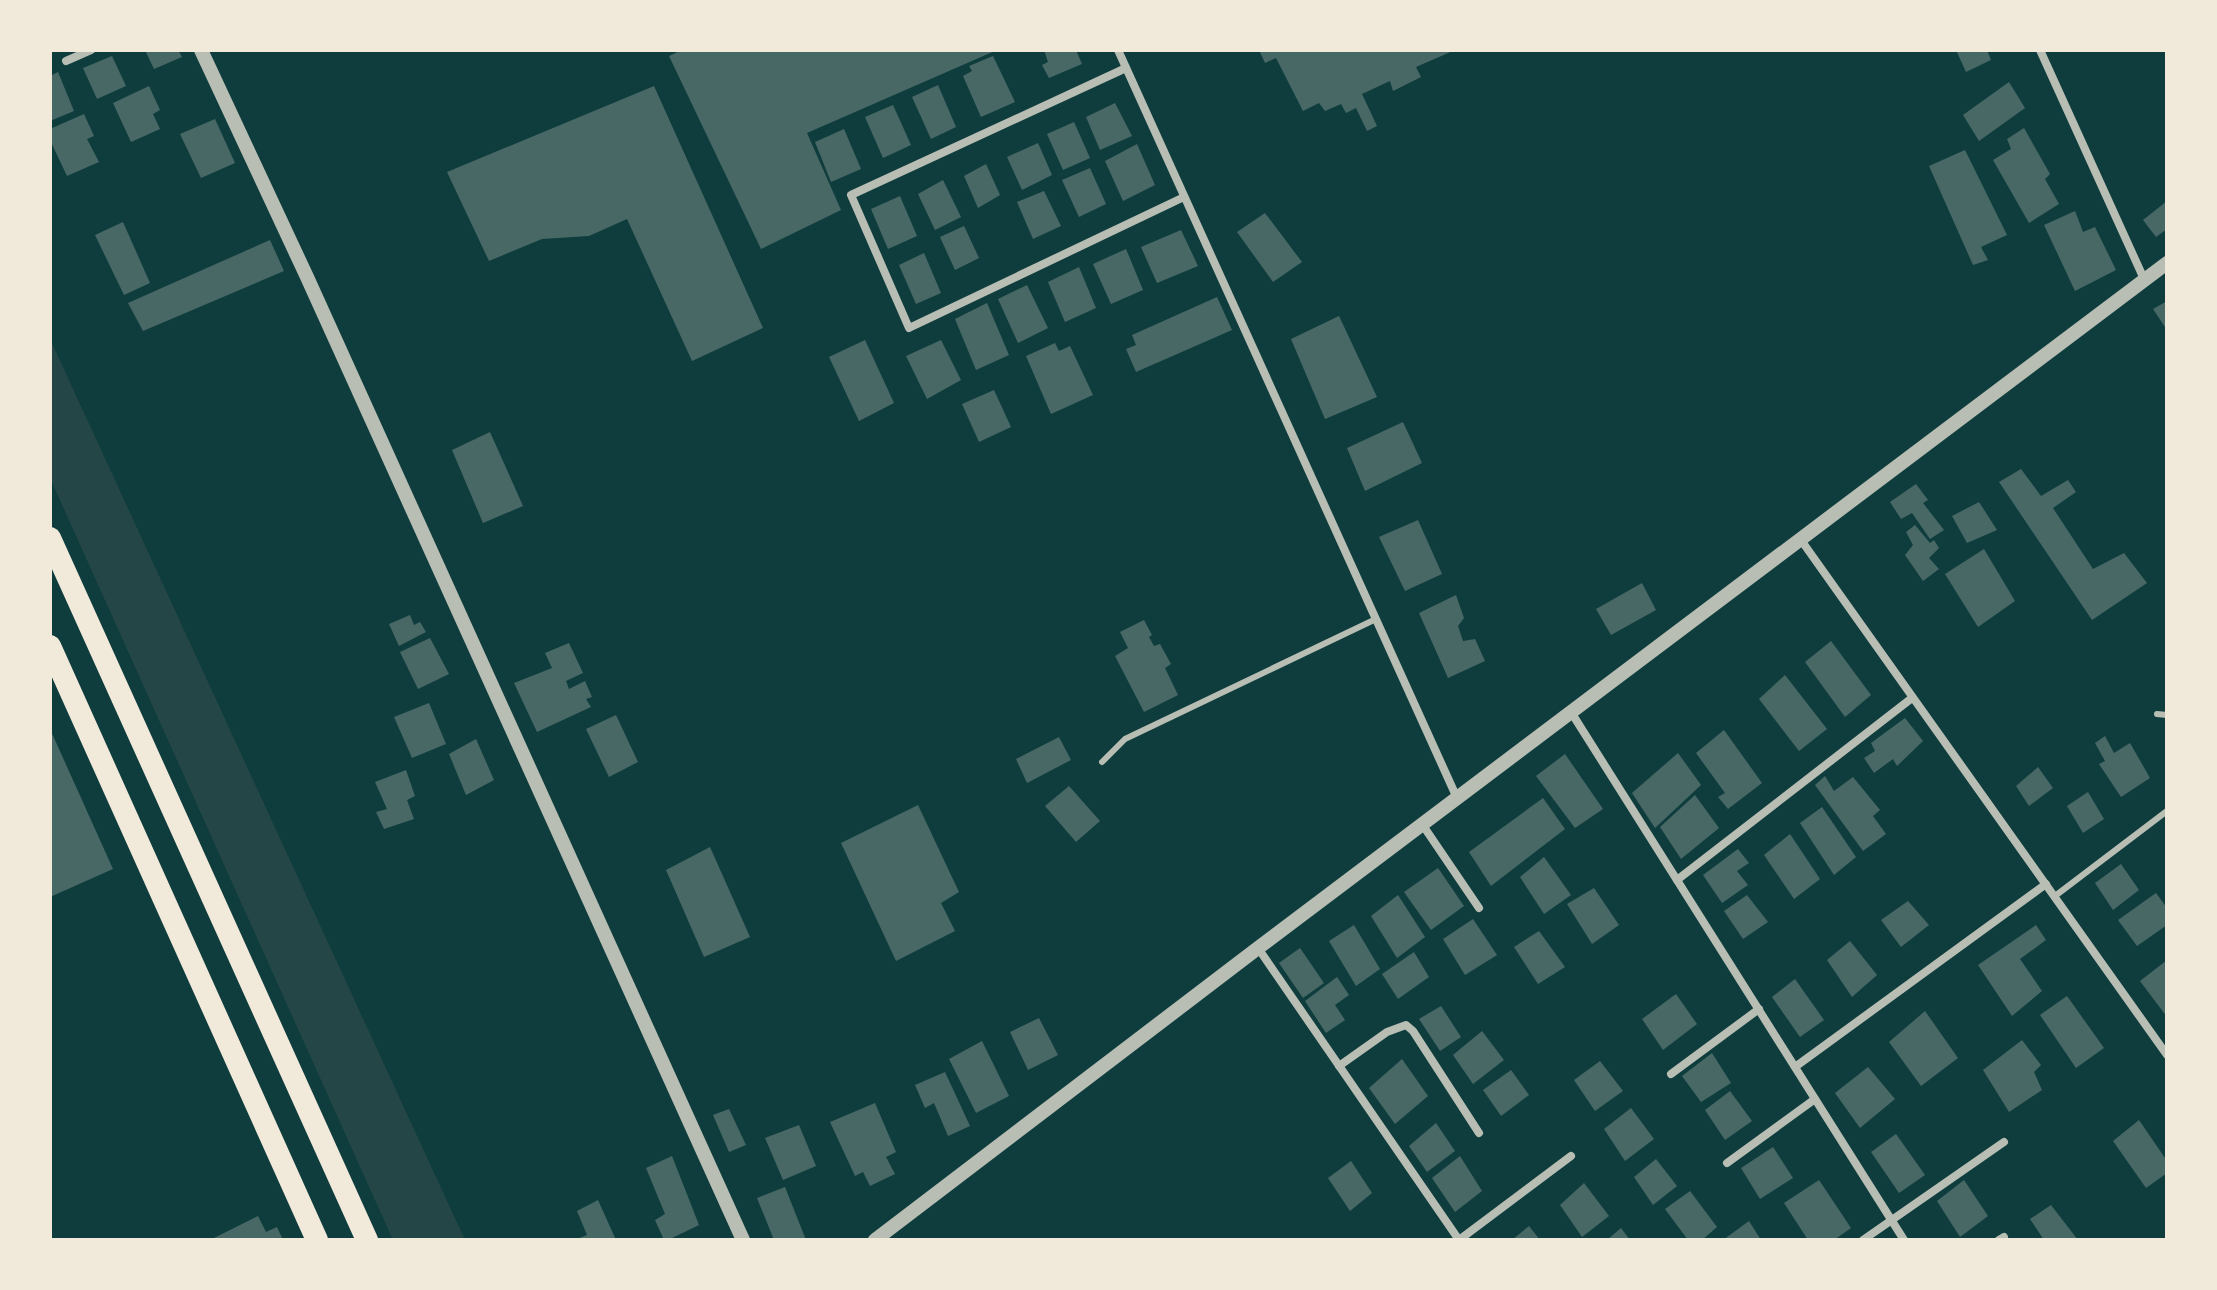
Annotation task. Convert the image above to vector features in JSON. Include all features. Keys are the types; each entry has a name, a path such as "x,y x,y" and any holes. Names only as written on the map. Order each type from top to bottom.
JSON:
{"highway":[{"path":"50,538 367,1240"},
{"path":"50,646 317,1240"}],"street":[{"path":"66,61 91,50"},
{"path":"201,50 743,1240"},
{"path":"1118,50 1457,798"},
{"path":"2040,50 2144,279"},
{"path":"1126,68 851,195 909,328 1184,197"},
{"path":"875,1240 2167,263"},
{"path":"1801,540 2167,1055"},
{"path":"1677,880 1912,698"},
{"path":"1571,712 1904,1240"},
{"path":"1422,824 1479,908"},
{"path":"1795,1067 2046,884"},
{"path":"1258,948 1459,1240 1571,1156"},
{"path":"1671,1074 1759,1009"},
{"path":"1339,1066 1387,1032 1406,1025 1413,1031 1479,1133"},
{"path":"1727,1163 1815,1099"},
{"path":"1863,1240 2004,1142"}],"lane":[{"path":"1102,762 1125,739 1376,619"},
{"path":"2157,714 2167,715"},
{"path":"2055,896 2167,811"}],"shaded area":[{"path":"50,339 465,1240 393,1240 50,478"}],"building":[{"path":"145,50 178,50 182,57 154,69"},
{"path":"682,50 997,50 807,133 841,210 761,249 669,56"},
{"path":"1044,50 1076,50 1082,64 1049,78 1042,65 1048,62"},
{"path":"1259,50 1455,50 1416,67 1421,77 1393,91 1390,81 1362,94 1377,126 1367,131 1356,108 1346,113 1341,104 1325,111 1319,103 1303,111 1276,58 1265,63"},
{"path":"1956,50 1987,50 1991,60 1966,72"},
{"path":"112,56 126,86 97,99 83,68"},
{"path":"993,56 1015,102 981,117 963,76 972,71 969,66"},
{"path":"58,72 74,111 50,121 50,76"},
{"path":"2009,82 2025,108 1979,141 1963,115"},
{"path":"938,85 956,127 931,139 912,97"},
{"path":"149,86 160,110 153,114 160,129 131,142 113,103"},
{"path":"654,86 763,328 692,361 627,219 589,236 542,239 489,261 447,172"},
{"path":"1115,103 1132,136 1100,150 1086,117"},
{"path":"893,105 911,145 883,158 865,117"},
{"path":"84,114 94,136 87,139 99,162 67,176 50,140 50,129"},
{"path":"215,119 235,163 201,178 180,134"},
{"path":"1074,122 1090,158 1063,170 1047,134"},
{"path":"2024,128 2050,174 2045,179 2059,204 2029,223 1993,160 2011,149 2007,139"},
{"path":"844,129 861,169 831,182 815,142"},
{"path":"1038,143 1052,175 1022,190 1007,157"},
{"path":"1137,144 1155,185 1123,201 1105,161"},
{"path":"1965,150 2007,235 1981,247 1988,260 1973,265 1929,166"},
{"path":"986,164 1000,195 978,208 964,176"},
{"path":"1090,168 1106,204 1079,217 1062,180"},
{"path":"943,180 961,217 935,230 918,194"},
{"path":"1044,191 1061,226 1033,239 1017,202"},
{"path":"900,196 917,236 888,249 871,209"},
{"path":"2167,201 2167,229 2156,237 2143,220"},
{"path":"2075,211 2083,232 2095,227 2116,270 2075,291 2044,225"},
{"path":"1265,213 1302,262 1273,282 1237,232"},
{"path":"123,222 150,283 124,295 95,235"},
{"path":"964,226 979,258 955,270 940,237"},
{"path":"1181,230 1198,266 1157,283 1141,247"},
{"path":"270,240 284,271 143,331 128,303"},
{"path":"1126,249 1143,290 1111,304 1093,264"},
{"path":"924,253 941,293 916,304 899,265"},
{"path":"1079,267 1096,308 1065,322 1048,282"},
{"path":"1027,285 1048,328 1018,343 998,299"},
{"path":"1217,297 1232,330 1136,372 1126,349 1136,345 1132,335"},
{"path":"2167,301 2167,330 2153,309"},
{"path":"987,303 1009,355 976,370 955,319"},
{"path":"1339,316 1377,397 1325,419 1291,339"},
{"path":"865,340 894,403 859,421 829,357"},
{"path":"941,340 961,380 927,399 906,356"},
{"path":"1055,343 1059,351 1070,346 1093,395 1051,414 1026,356"},
{"path":"994,390 1011,427 979,442 962,404"},
{"path":"1403,422 1422,463 1365,491 1347,448"},
{"path":"490,432 523,506 483,523 452,450"},
{"path":"2021,469 2041,496 2068,480 2076,492 2053,508 2093,569 2124,553 2147,583 2092,620 1999,482"},
{"path":"1916,484 1928,500 1923,503 1944,530 1930,539 1912,513 1901,519 1890,502"},
{"path":"1979,502 1997,530 1967,543 1952,516"},
{"path":"1418,520 1442,574 1405,591 1379,537"},
{"path":"1915,525 1930,543 1934,540 1939,548 1929,558 1939,569 1923,581 1905,555 1913,545 1906,532"},
{"path":"1984,549 2015,601 1978,627 1945,574"},
{"path":"1642,583 1656,610 1611,635 1596,609"},
{"path":"1456,595 1464,618 1458,626 1463,641 1475,639 1485,661 1448,678 1419,613"},
{"path":"410,615 414,625 420,622 426,632 399,646 389,624"},
{"path":"1144,620 1154,646 1160,644 1171,664 1165,668 1178,695 1144,712 1115,656 1128,648 1120,632"},
{"path":"430,638 449,674 418,689 400,652"},
{"path":"1831,641 1871,695 1845,717 1805,662"},
{"path":"569,643 583,673 566,681 569,689 585,681 592,697 586,699 591,707 537,732 514,683 552,668 545,653"},
{"path":"1785,675 1827,729 1799,751 1759,699"},
{"path":"429,703 446,744 412,758 394,717"},
{"path":"616,715 638,762 609,777 586,729"},
{"path":"1905,718 1923,741 1897,766 1893,759 1874,773 1864,758 1875,751 1871,743"},
{"path":"50,729 113,869 50,897"},
{"path":"1724,730 1762,783 1728,809 1718,797 1725,793 1696,753"},
{"path":"2105,736 2114,753 2130,743 2150,778 2121,797 2099,764 2105,761 2095,743"},
{"path":"1059,737 1071,760 1027,783 1016,759"},
{"path":"476,739 494,780 466,795 449,754"},
{"path":"1678,753 1701,785 1655,828 1632,793"},
{"path":"1565,754 1603,809 1575,828 1536,776"},
{"path":"2038,767 2053,788 2029,806 2016,786"},
{"path":"406,770 415,796 407,800 414,819 384,829 376,812 387,809 375,782"},
{"path":"1825,776 1834,791 1853,777 1880,810 1873,816 1886,834 1863,851 1815,785"},
{"path":"1069,786 1100,821 1076,842 1045,806"},
{"path":"2088,792 2104,819 2083,833 2067,806"},
{"path":"1695,795 1719,828 1681,859 1660,827"},
{"path":"1543,798 1565,829 1491,886 1469,852"},
{"path":"918,805 959,892 941,903 955,931 896,961 841,843"},
{"path":"1822,807 1856,857 1834,875 1800,823"},
{"path":"1790,834 1820,879 1794,899 1764,855"},
{"path":"710,847 750,937 704,957 666,870"},
{"path":"1738,849 1749,863 1737,871 1748,885 1722,903 1703,875"},
{"path":"1544,857 1571,895 1544,914 1520,877"},
{"path":"2121,864 2139,890 2113,910 2095,883"},
{"path":"1438,868 1464,906 1431,930 1404,892"},
{"path":"1594,888 1619,925 1592,944 1567,904"},
{"path":"2156,893 2167,908 2167,925 2137,946 2118,920"},
{"path":"1398,895 1425,937 1397,958 1371,916"},
{"path":"1747,895 1768,922 1743,939 1724,911"},
{"path":"1908,901 1929,925 1901,947 1881,920"},
{"path":"1473,919 1497,955 1465,975 1443,939"},
{"path":"1354,925 1380,969 1356,986 1329,941"},
{"path":"2036,925 2046,940 2020,959 2042,991 2012,1016 1978,965"},
{"path":"1539,931 1565,967 1538,984 1514,947"},
{"path":"1850,941 1877,975 1852,997 1827,960"},
{"path":"1300,948 1324,983 1303,998 1279,963"},
{"path":"1414,952 1429,977 1398,999 1382,974"},
{"path":"2167,960 2167,1017 2140,981"},
{"path":"1337,977 1349,995 1335,1005 1345,1020 1326,1033 1305,1001"},
{"path":"1795,979 1824,1020 1800,1037 1772,997"},
{"path":"1676,994 1697,1024 1663,1050 1642,1019"},
{"path":"2067,996 2104,1048 2076,1068 2040,1015"},
{"path":"1441,1006 1461,1037 1440,1051 1419,1019"},
{"path":"1925,1011 1958,1058 1921,1086 1889,1042"},
{"path":"1039,1018 1058,1055 1028,1070 1010,1032"},
{"path":"1482,1031 1504,1060 1473,1084 1453,1055"},
{"path":"2022,1040 2041,1065 2034,1072 2042,1090 2009,1112 1983,1070"},
{"path":"982,1041 1009,1096 976,1113 949,1059"},
{"path":"1712,1053 1731,1083 1701,1102 1682,1076"},
{"path":"1402,1059 1428,1096 1395,1124 1369,1088"},
{"path":"1600,1061 1623,1091 1595,1111 1574,1080"},
{"path":"1868,1067 1895,1099 1860,1128 1835,1093"},
{"path":"1511,1070 1529,1095 1501,1116 1483,1090"},
{"path":"945,1072 970,1126 948,1136 934,1103 925,1108 915,1085"},
{"path":"1730,1091 1752,1121 1725,1140 1705,1110"},
{"path":"875,1103 896,1152 886,1157 895,1174 870,1186 863,1172 855,1176 830,1122"},
{"path":"1631,1108 1654,1139 1625,1161 1604,1129"},
{"path":"729,1109 746,1145 729,1152 713,1115"},
{"path":"2139,1120 2167,1161 2167,1173 2146,1188 2113,1141"},
{"path":"1436,1123 1455,1151 1427,1172 1409,1146"},
{"path":"799,1125 816,1166 783,1180 765,1138"},
{"path":"1896,1134 1925,1175 1899,1193 1871,1152"},
{"path":"1773,1147 1793,1178 1760,1199 1741,1168"},
{"path":"672,1156 699,1225 664,1240 655,1220 665,1214 646,1168"},
{"path":"1460,1156 1482,1191 1455,1212 1432,1178"},
{"path":"1656,1159 1677,1186 1653,1205 1634,1177"},
{"path":"1351,1161 1372,1193 1350,1211 1328,1178"},
{"path":"1819,1180 1851,1228 1834,1240 1808,1240 1784,1203"},
{"path":"1964,1180 1988,1216 1960,1237 1937,1201"},
{"path":"1584,1183 1609,1216 1582,1237 1560,1205"},
{"path":"785,1187 806,1240 774,1240 757,1198"},
{"path":"1690,1191 1717,1227 1702,1240 1688,1240 1665,1209"},
{"path":"598,1200 616,1240 574,1240 587,1235 577,1211"},
{"path":"2051,1205 2078,1240 2044,1240 2030,1219"},
{"path":"258,1216 266,1232 277,1227 283,1240 210,1240"},
{"path":"1749,1221 1761,1240 1723,1240"},
{"path":"1529,1226 1540,1240 1512,1240"},
{"path":"1621,1228 1630,1240 1607,1240"}]}
